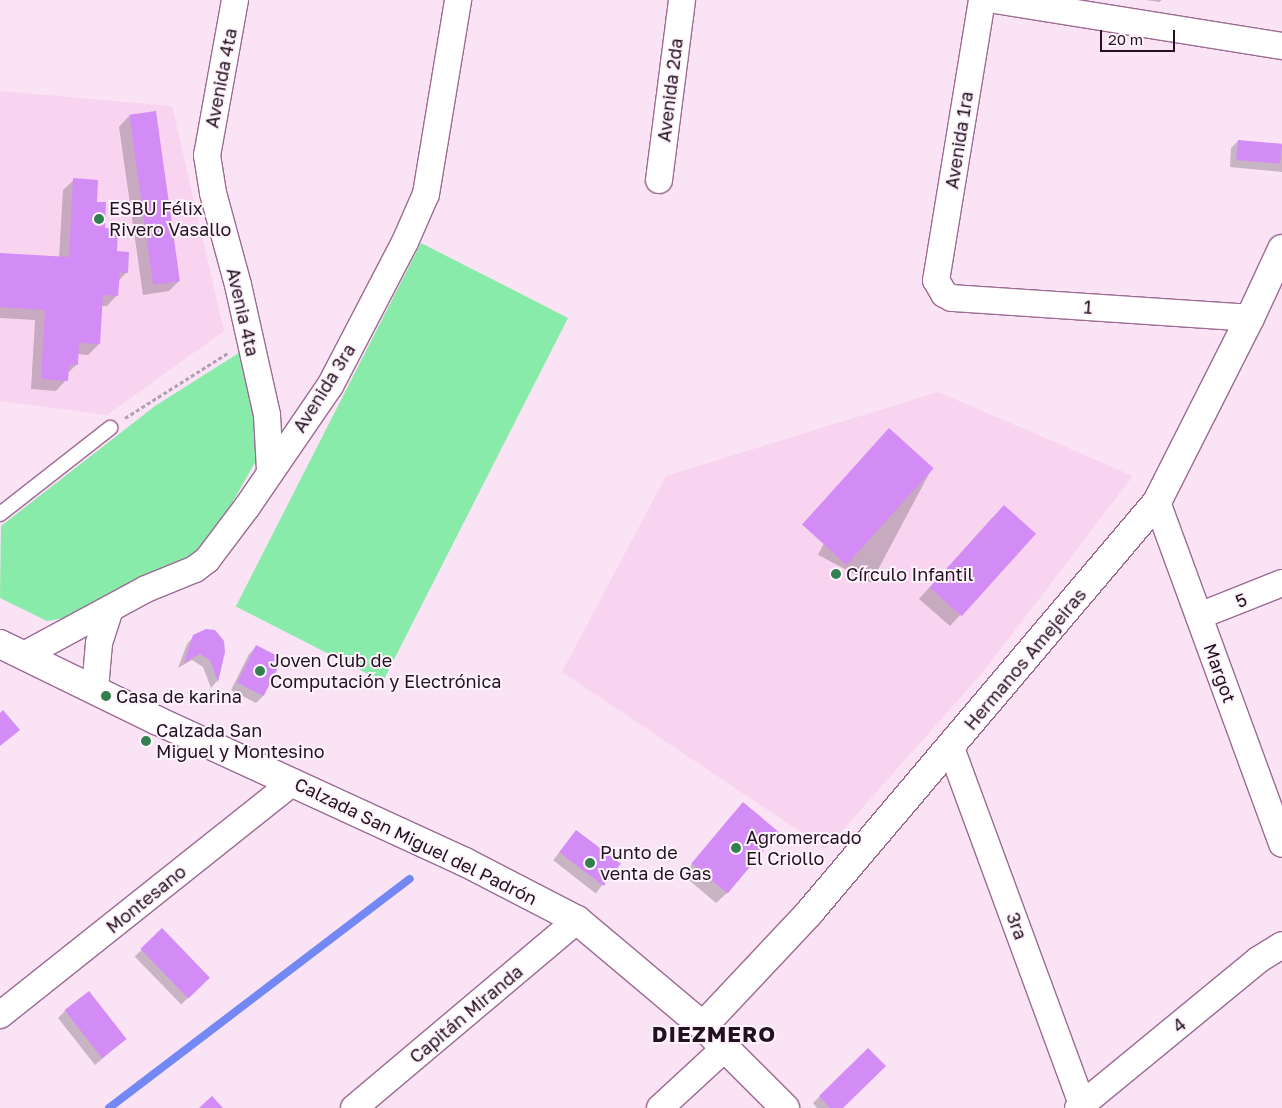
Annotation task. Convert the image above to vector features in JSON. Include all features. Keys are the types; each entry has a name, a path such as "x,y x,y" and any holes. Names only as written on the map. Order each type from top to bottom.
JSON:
{"street":[{"name":"Avenida 4ta","path":"208,155 235,0"},
{"name":"Avenida 3ra","path":"12,649 110,609 146,589 195,569 207,560 248,507 270,471 330,386 405,242 426,194 458,0"},
{"name":"Avenida 2da","path":"659,180 682,0"},
{"name":"Avenida 1ra","path":"936,280 982,0"},
{"path":"994,0 1282,46"},
{"name":"Avenia 4ta","path":"208,155 213,193 238,284 267,415 270,471"},
{"name":"Hermanos Amejeiras","path":"704,1026 809,913 951,748 1157,502 1250,318 1282,249"},
{"name":"1","path":"936,280 944,294 952,298 1250,318"},
{"name":"Margot","path":"1157,502 1282,844"},
{"name":"5","path":"1199,616 1282,583"},
{"path":"95,689 100,643 110,609"},
{"name":"Calzada San Miguel del Padrón","path":"12,649 465,862 577,920 704,1026 785,1108"},
{"name":"3ra","path":"951,748 1080,1106"},
{"name":"Montesano","path":"0,1015 293,782"},
{"name":"Capitán Miranda","path":"354,1108 577,920"},
{"name":"4","path":"1080,1106 1258,960 1282,945"},
{"path":"660,1108 726,1047"}],"lane":[{"path":"0,514 110,428"}],"path":[{"path":"110,428 231,351"}],"shaded area":[{"name":"ESBU Félix Rivero Vasallo","path":"0,91 172,106 224,331 107,415 0,401"},
{"name":"Círculo Infantil","path":"938,392 1133,476 983,672 826,849 562,672 666,476"}],"green space":[{"path":"421,243 568,318 383,681 236,607"},
{"path":"245,349 265,445 202,556 83,615 47,621 0,598 1,526 155,406"}],"building":[{"path":"156,111 180,281 153,285 129,115"},
{"path":"1238,140 1282,144 1280,164 1236,160"},
{"path":"73,178 98,180 97,202 106,202 105,228 118,229 117,251 129,252 128,273 120,272 118,296 103,295 100,344 79,343 78,365 69,364 68,381 41,379 45,310 0,307 0,253 69,257"},
{"path":"889,428 934,468 847,565 802,525"},
{"path":"1004,505 1036,534 962,616 930,587"},
{"path":"206,629 215,630 224,641 225,652 218,682 210,660 200,654 184,663 193,635"},
{"name":"Joven Club de Computación y Electrónica","path":"256,645 283,659 264,696 237,682"},
{"path":"3,710 20,730 0,746 0,713"},
{"name":"Agromercado El Criollo","path":"743,802 779,832 728,893 692,863"},
{"path":"576,830 621,864 604,886 559,852"},
{"path":"162,928 210,978 188,998 140,949"},
{"path":"89,991 127,1039 102,1058 65,1010"},
{"path":"868,1048 886,1066 843,1108 830,1108 819,1096"},
{"path":"212,1096 223,1108 199,1108"}],"waterway":[{"path":"109,1108 410,879"}],"place":[{"name":"ESBU Félix Rivero Vasallo","path":"99,219"},
{"name":"Círculo Infantil","path":"836,574"},
{"name":"Joven Club de Computación y Electrónica","path":"260,671"},
{"name":"Casa de karina","path":"106,696"},
{"name":"Calzada San Miguel y Montesino","path":"146,741"},
{"name":"Agromercado El Criollo","path":"736,848"},
{"name":"Punto de venta de Gas","path":"590,863"}],"district":[{"name":"DIEZMERO","path":"714,1034"}]}
